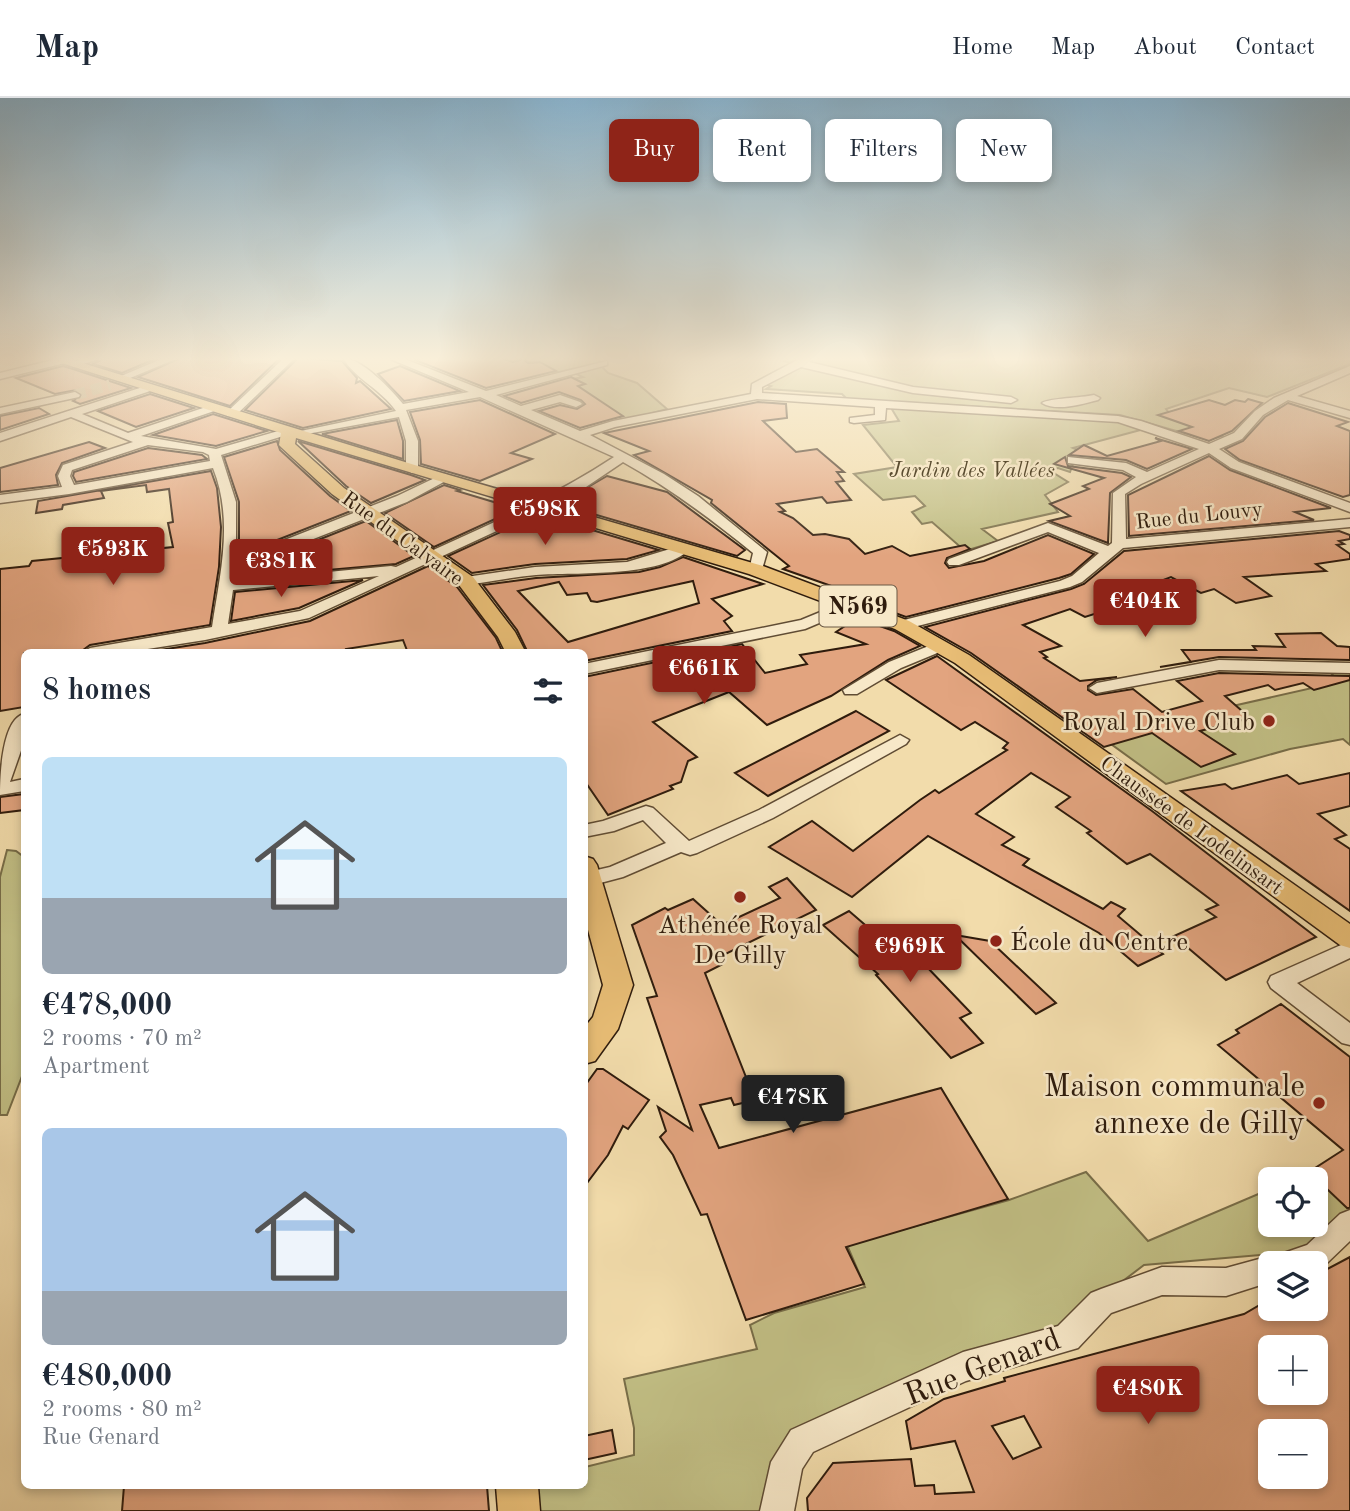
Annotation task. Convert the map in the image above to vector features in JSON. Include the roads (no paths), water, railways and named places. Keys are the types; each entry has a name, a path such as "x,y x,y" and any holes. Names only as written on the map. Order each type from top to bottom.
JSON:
{"main road":[{"name":"Chaussée de Lodelinsart","path":"266,424 756,570 902,625 941,646 1033,709 1350,938"},
{"name":"Rue du Calvaire","path":"295,432 287,445 338,491 466,582 508,636 514,649"},
{"path":"588,876 618,985 607,1021 588,1047"},
{"path":"517,1489 519,1511"}],"street":[{"path":"0,437 41,424"},
{"path":"95,424 127,438 206,449 216,458 225,479 232,522 219,630"},
{"path":"127,438 167,424"},
{"path":"0,499 69,490 216,458 295,432 336,424"},
{"path":"406,424 414,447 412,469"},
{"path":"550,424 622,457 692,498 760,552 756,570"},
{"path":"576,436 614,424"},
{"path":"1140,424 1211,449 1235,465 1350,508"},
{"path":"954,562 1052,525 1114,548 1119,493 1147,477 1238,436 1249,424"},
{"path":"69,490 64,476 67,468 147,441"},
{"path":"116,649 205,635 219,630 304,615 539,506 581,484 622,457"},
{"path":"1072,460 1126,467 1147,477"},
{"path":"227,568 368,513 445,478"},
{"name":"Rue du Louvy","path":"902,625 1065,584 1077,579 1114,548 1350,523"},
{"path":"466,582 536,571 618,569 664,558 683,549"},
{"path":"225,586 406,568"},
{"path":"588,668 805,624 852,604"},
{"path":"851,690 895,665 941,646"},
{"path":"1097,688 1219,665 1350,668"},
{"path":"0,783 21,727"},
{"path":"588,830 607,827 646,812 680,845 690,848 766,814 900,740"},
{"path":"0,789 21,786"},
{"path":"588,872 617,872 680,845"},
{"path":"1350,949 1279,982 1350,1036"},
{"path":"1321,1251 1350,1223"},
{"name":"Rue Genard","path":"777,1511 787,1462 802,1441 963,1367 1067,1338 1101,1303 1162,1281 1226,1282 1258,1273"}],"place":[{"name":"Royal Drive Club","path":"1269,721"},
{"name":"Athénée Royal De Gilly","path":"740,897"},
{"name":"École du Centre","path":"996,941"},
{"name":"Maison communale annexe de Gilly","path":"1319,1103"}],"park label":[{"name":"Jardin des Vallées","path":"972,470"}]}
